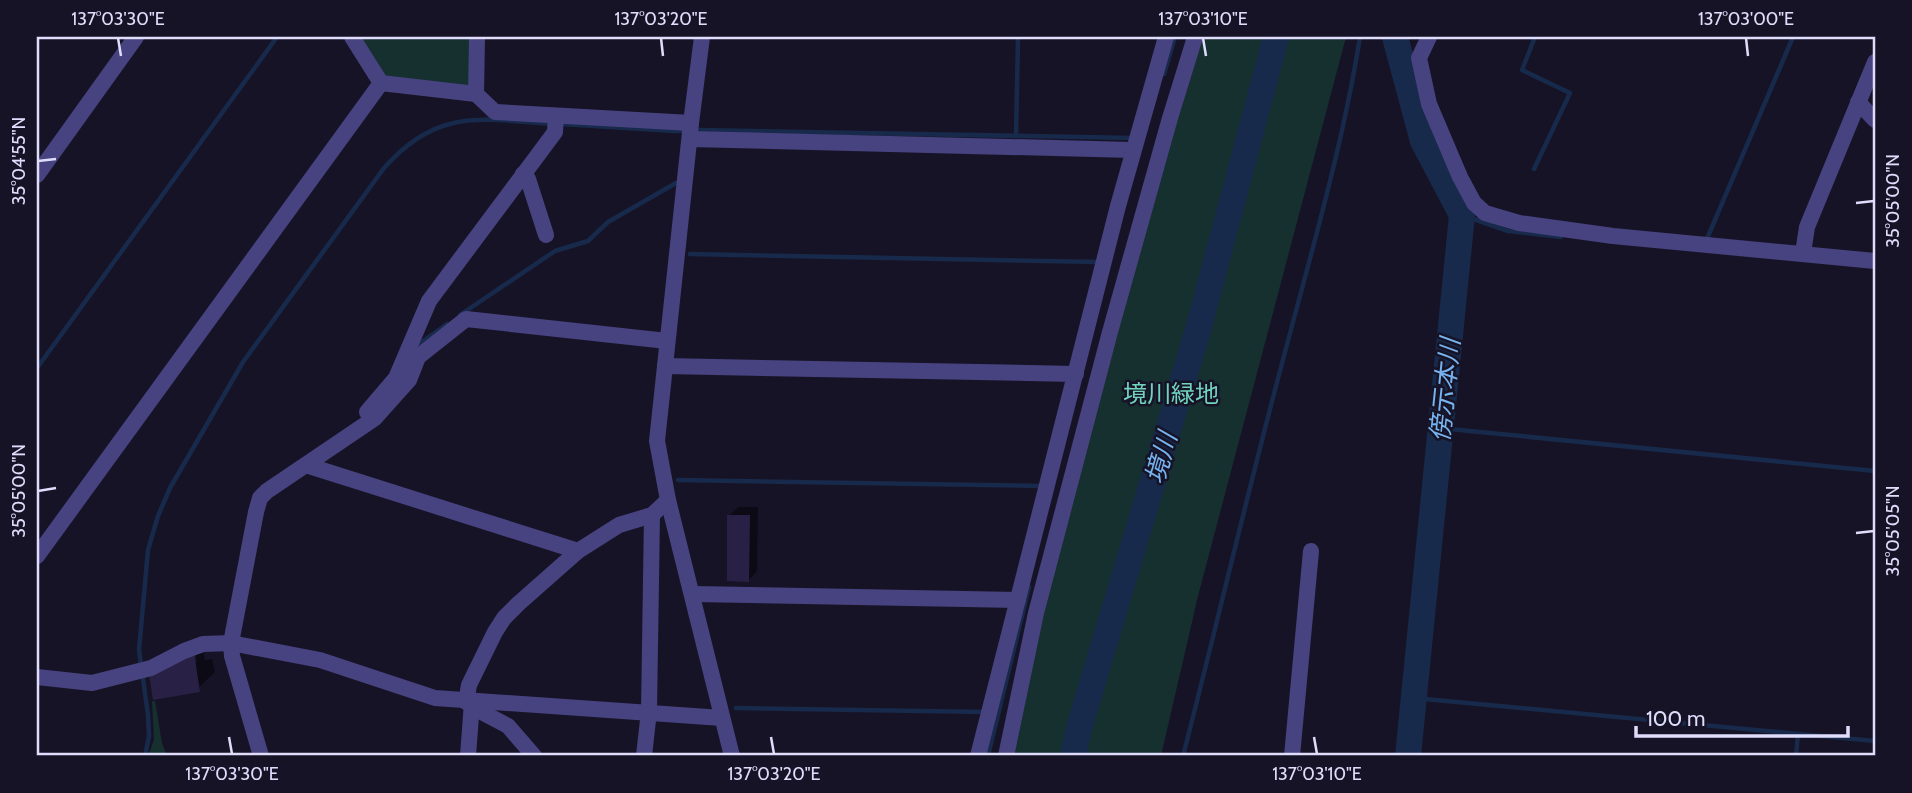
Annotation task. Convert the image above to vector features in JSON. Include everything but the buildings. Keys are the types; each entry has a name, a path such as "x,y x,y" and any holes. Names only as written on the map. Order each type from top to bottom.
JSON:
{"street":[{"path":"37,175 136,37"},
{"path":"352,37 381,83"},
{"path":"476,94 477,37"},
{"path":"702,37 657,441 668,500 732,756"},
{"path":"978,756 1133,150 1166,37"},
{"path":"1006,756 1036,613 1110,332 1195,37"},
{"path":"1429,37 1419,58 1430,105 1460,177 1474,203 1485,213 1519,223 1613,236 1875,261"},
{"path":"1803,253 1807,227 1875,62"},
{"path":"381,83 476,94 495,112 690,131 1133,150"},
{"path":"37,556 381,83"},
{"path":"1858,102 1875,120"},
{"path":"261,756 232,656 231,643 260,498 375,418 409,380 413,354 429,301 555,132 556,116"},
{"path":"523,174 528,179 546,235"},
{"path":"367,412 413,354 466,319 667,341"},
{"path":"665,366 1076,374"},
{"path":"306,466 578,551"},
{"path":"468,756 469,685 504,618 578,551 619,525 652,515 668,500"},
{"path":"644,756 649,711 652,515"},
{"path":"1292,756 1311,551"},
{"path":"693,594 1018,600"},
{"path":"37,677 92,683 151,668 203,644 231,643 320,660 435,698 470,704 490,701 722,718"},
{"path":"470,704 508,726 534,756"}],"green space":[{"path":"356,37 475,37 474,88 389,81"},
{"name":"境川緑地","path":"1193,37 1346,37 1198,596 1161,756 1005,756"},
{"path":"152,701 155,701 162,743 167,756 148,756 154,740"}],"waterway":[{"path":"37,368 277,37"},
{"path":"1016,136 1018,37"},
{"path":"1164,74 1175,37"},
{"name":"境川","path":"1073,756 1079,728 1198,330 1276,37"},
{"path":"1183,756 1334,163 1360,37"},
{"name":"傍示本川","path":"1395,37 1423,141 1462,215 1408,756"},
{"path":"1534,169 1570,93 1522,70 1535,37"},
{"path":"1706,241 1793,37"},
{"path":"145,756 149,736 148,715 139,650 148,550 170,488 243,362 384,168 403,149 422,135 441,126 461,122 503,120 552,124"},
{"path":"561,124 675,131 1133,138"},
{"path":"460,315 555,251 588,241 608,222 676,183"},
{"path":"1462,215 1508,231 1561,237"},
{"path":"690,254 1099,262"},
{"path":"419,344 447,324"},
{"path":"1439,428 1875,471"},
{"path":"678,480 1044,486"},
{"path":"988,756 1029,587"},
{"path":"1414,698 1875,741"},
{"path":"736,708 987,712"},
{"path":"1796,756 1798,734"}]}
